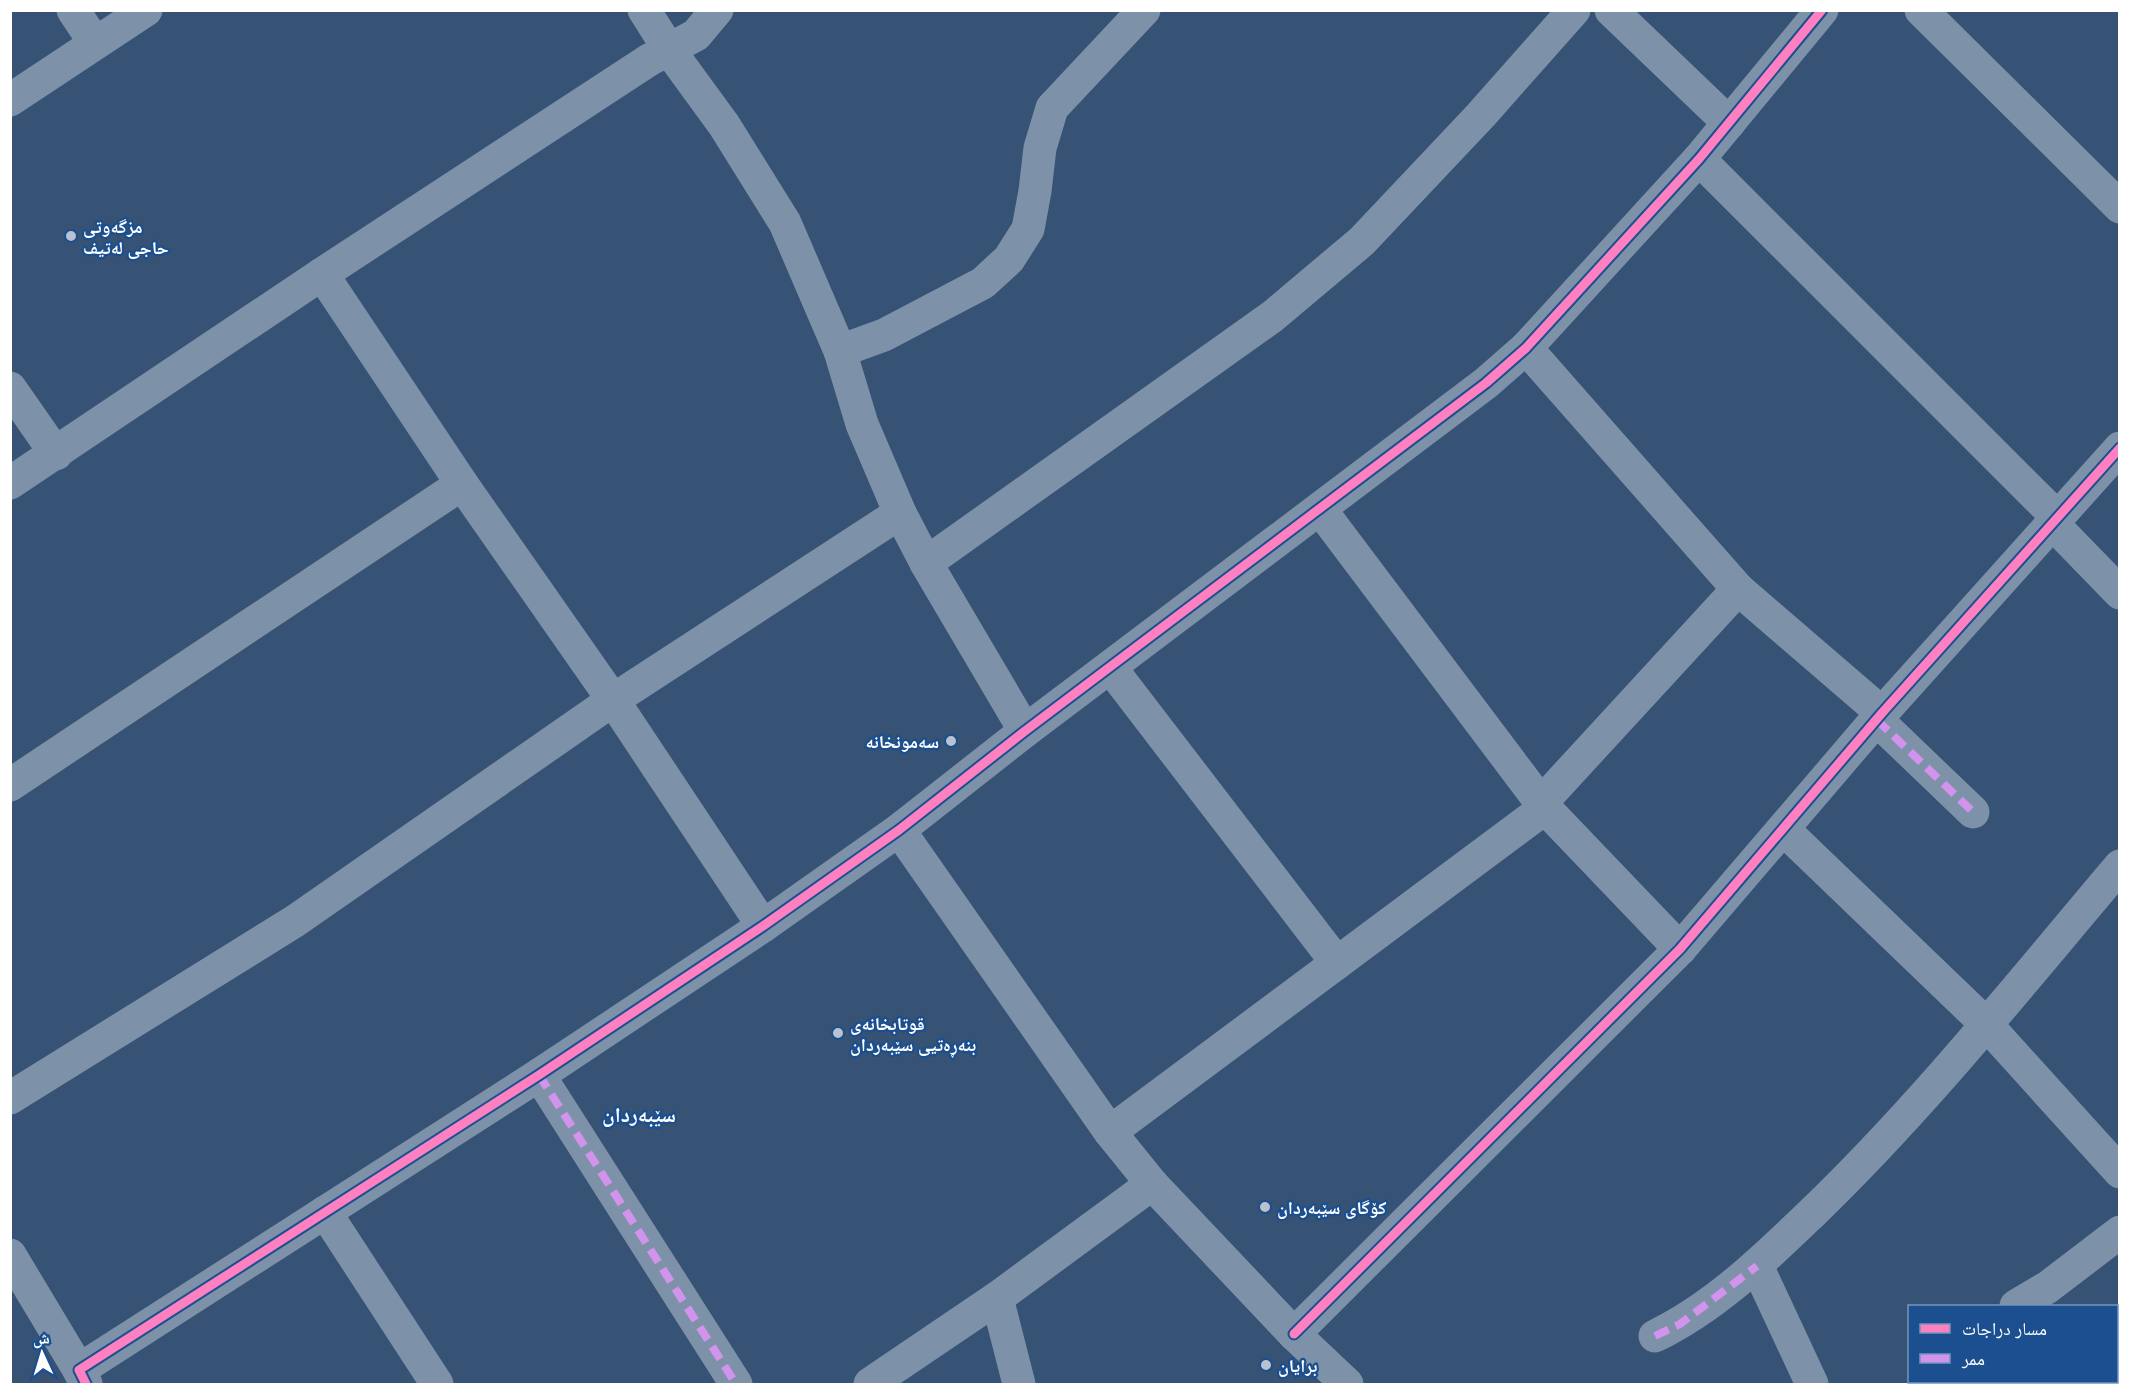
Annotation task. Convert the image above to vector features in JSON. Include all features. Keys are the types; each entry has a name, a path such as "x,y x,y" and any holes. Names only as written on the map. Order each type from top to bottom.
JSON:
{"street":[{"path":"73,10 95,43"},
{"path":"10,100 146,10"},
{"path":"644,10 670,51 724,125 784,223 840,351 862,424 900,513 926,563 1025,731"},
{"path":"10,483 322,274 649,60 670,51 696,35 717,10"},
{"path":"840,351 884,335 983,283 1009,259 1028,229 1040,148 1052,108 1144,10"},
{"path":"926,563 1273,316 1362,241 1481,115 1574,10"},
{"path":"1611,10 1729,123"},
{"path":"10,1255 83,1377 325,1212 539,1075 763,926 899,830 1025,731 1486,383 1526,348 1699,159 1822,10"},
{"path":"1921,10 2120,207"},
{"path":"1699,159 2054,520 2120,593"},
{"path":"322,274 462,484 613,700 763,926"},
{"path":"1526,348 1738,589 1880,717 1973,812"},
{"path":"10,388 56,454"},
{"path":"1294,1334 1680,949 1880,717 2120,448"},
{"path":"10,785 462,484"},
{"path":"1320,509 1543,806 1680,949"},
{"path":"10,1098 295,921 613,700 900,513"},
{"path":"1110,1132 1543,806 1738,589"},
{"path":"1110,667 1337,963"},
{"path":"899,830 1110,1132 1152,1184 1294,1334 1347,1384"},
{"path":"1783,830 1986,1024 2120,1172"},
{"path":"1655,1336 1680,1324 1757,1266 1867,1160 2120,866"},
{"path":"539,1075 736,1384"},
{"path":"870,1384 998,1298 1152,1184"},
{"path":"325,1212 437,1384"},
{"path":"2018,1305 2048,1287 2120,1232"},
{"path":"1757,1266 1812,1384"},
{"path":"998,1298 1019,1384"}],"marked path":[{"path":"1877,720 1973,812"},
{"path":"539,1075 736,1384"},
{"path":"1655,1336 1680,1324 1757,1266"}],"cycle path":[{"path":"86,1384 79,1370 539,1075 763,926 899,830 1025,731 1486,383 1526,348 1699,159 1822,10"},
{"path":"1294,1334 1680,949 1882,713 2120,448"}],"place":[{"name":"مزگەوتی حاجی لەتیف","path":"71,236"},
{"name":"سەمونخانە","path":"951,741"},
{"name":"قوتابخانەی بنەڕەتیی سێبەردان","path":"838,1033"},
{"name":"کۆگای سێبەردان","path":"1265,1207"},
{"name":"برايان","path":"1266,1365"}],"district":[{"name":"سێبەردان","path":"639,1114"}]}
